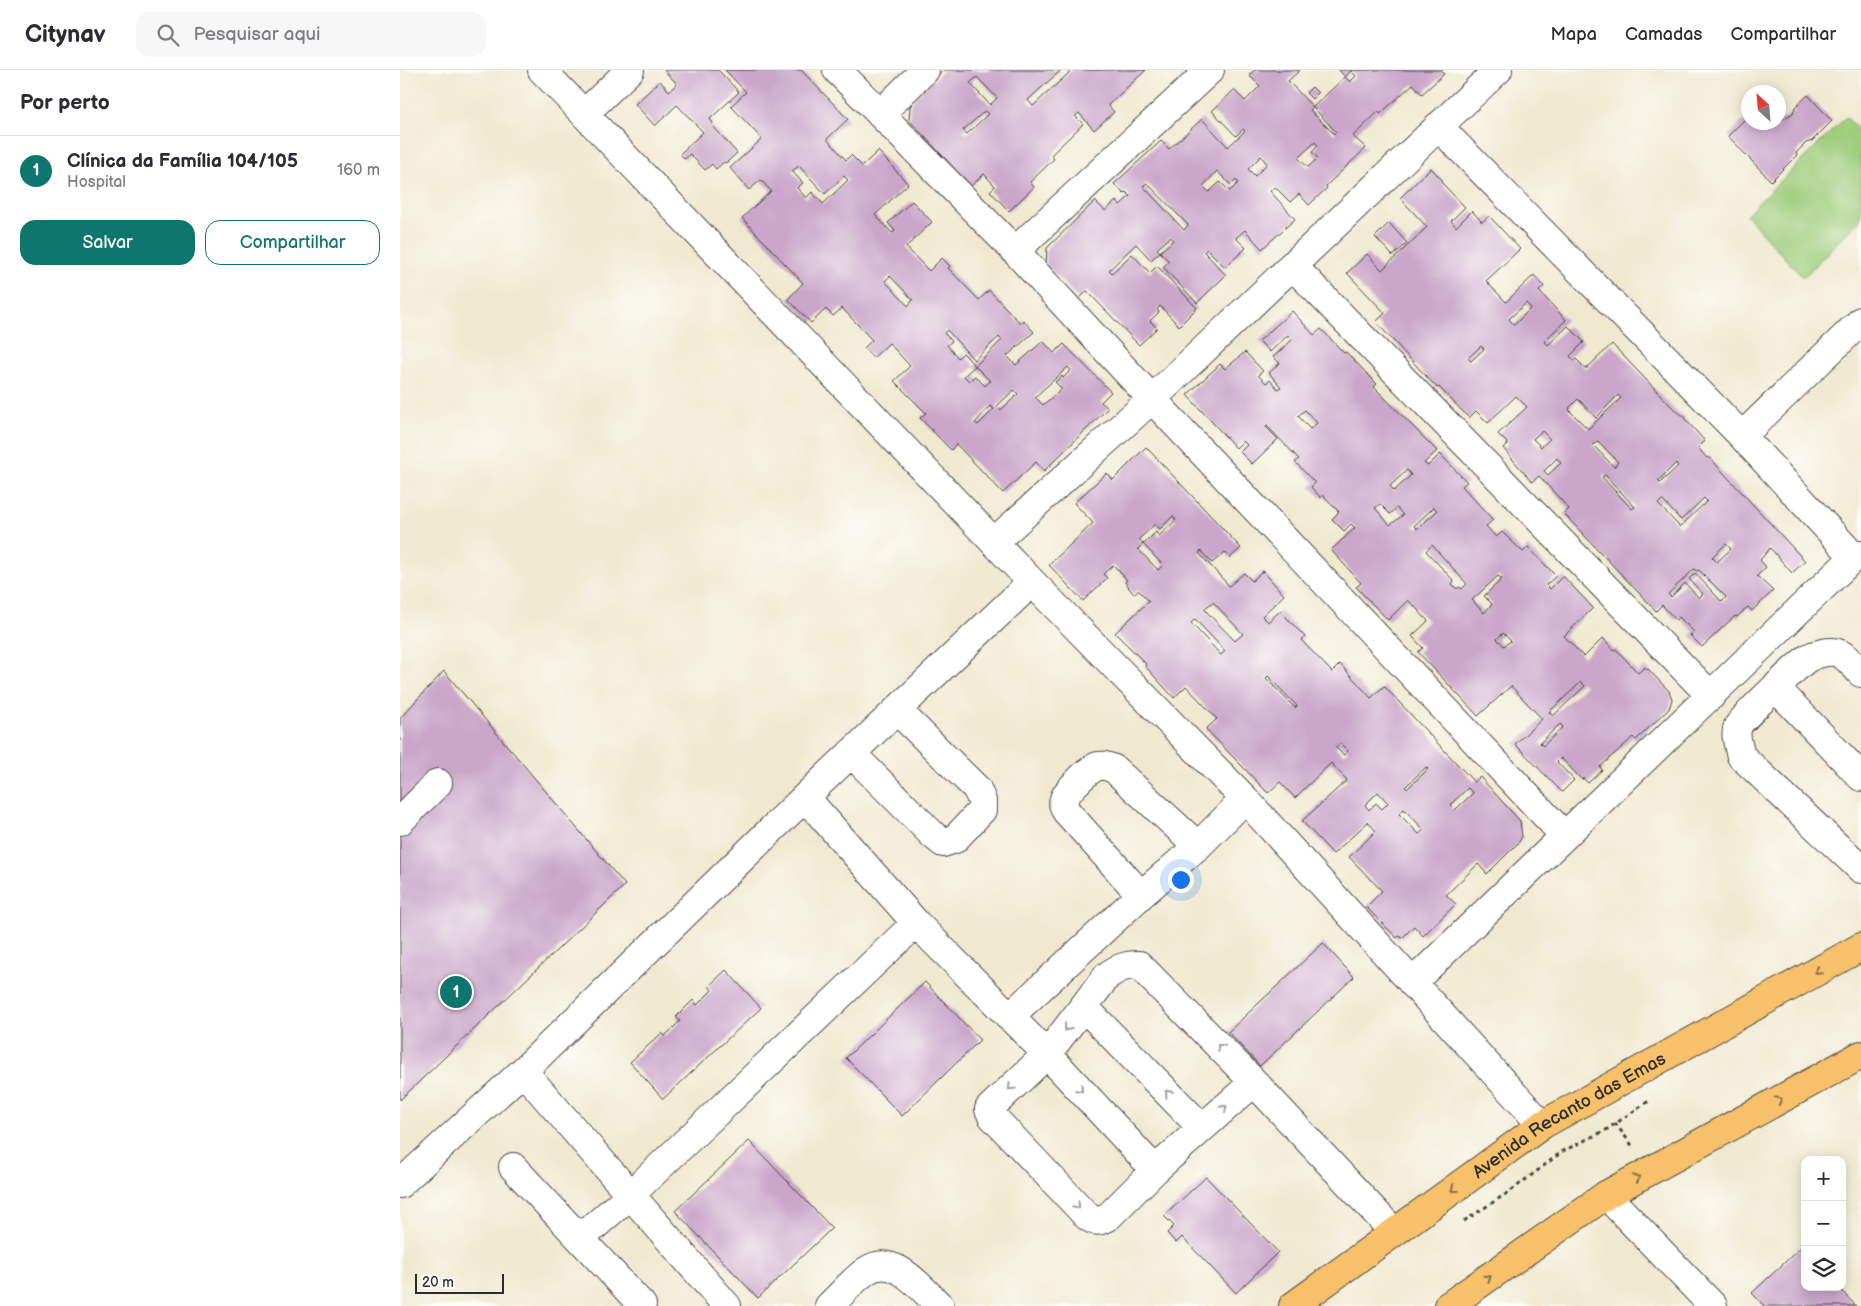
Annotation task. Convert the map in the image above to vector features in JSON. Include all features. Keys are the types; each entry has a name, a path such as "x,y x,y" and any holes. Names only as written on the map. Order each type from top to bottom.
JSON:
{"main road":[{"name":"Avenida Recanto das Emas","path":"1299,1303 1542,1125 1861,948"},
{"path":"1448,1306 1606,1195 1861,1055"}],"street":[{"path":"542,70 1032,582 1245,799 1542,1125"},
{"path":"584,114 630,70"},
{"path":"837,70 1015,251 1564,835"},
{"path":"880,114 925,70"},
{"path":"1015,251 1210,70"},
{"path":"994,542 1152,398 1498,70"},
{"path":"1412,983 1564,835 1858,556 1438,126"},
{"path":"1292,265 1711,696"},
{"path":"1742,436 1861,321"},
{"path":"400,1184 523,1071 805,797 1032,582"},
{"path":"1861,673 1838,653 1821,653 1808,658 1749,713 1738,726 1737,739 1742,756 1861,869"},
{"path":"1776,688 1861,777"},
{"path":"851,753 932,835 943,843 955,839 982,810 982,801 978,789 897,710"},
{"path":"1141,896 1066,811 1063,804 1064,799 1090,770 1096,766 1105,765 1114,769 1198,846"},
{"path":"400,821 438,784"},
{"path":"805,797 916,923 1046,1054 1155,1170"},
{"path":"1009,1017 1198,846 1245,799"},
{"path":"582,1238 630,1195 916,923"},
{"path":"1254,1082 1155,1170 1102,1221 1094,1221 992,1116 989,1109 1046,1054 1108,976 1118,968 1128,965 1139,966 1254,1082 1394,1232"},
{"path":"1084,1007 1202,1128"},
{"path":"523,1071 727,1306"},
{"path":"513,1167 582,1238 642,1305"},
{"path":"1606,1195 1713,1306"},
{"path":"829,1306 865,1271 875,1266 886,1264 900,1270 937,1305"}],"path":[{"path":"1593,1097 1652,1170"},
{"path":"1456,1226 1512,1190 1563,1151 1616,1124 1653,1098"}],"green space":[{"path":"1846,117 1861,133 1861,218 1803,278 1746,215"}],"building":[{"path":"664,70 718,70 739,92 710,119 713,123 711,124 737,153 716,169 712,164 705,170 690,154 685,159 680,154 703,132 677,105 655,126 635,104 660,81 669,91 677,84"},
{"path":"725,70 801,70 848,119 827,139 846,160 851,155 862,166 878,151 908,184 875,215 892,233 895,231 888,223 912,201 932,222 906,247 929,271 942,258 950,266 948,268 979,300 989,290 1020,323 1023,320 1034,332 1007,356 1016,365 1043,341 1054,353 1064,344 1111,392 1101,402 1108,408 1044,471 1036,462 1003,493 956,444 951,450 920,418 926,413 894,381 910,366 889,343 873,358 864,348 872,340 842,308 833,316 826,309 811,323 788,299 803,283 742,218 771,191 761,180 749,190 730,168 762,139 731,106 746,92","holes":["799,166 825,194 844,176 848,180 823,204 812,192 806,198 797,188 803,183 792,171","890,276 913,300 908,306 885,281","947,330 974,360 999,337 1002,340 975,366 963,353 958,358 947,345 952,341 944,333","975,366 990,381 985,386 975,376 969,381 964,376","1068,367 1071,370 1063,378 1062,376 1055,382 1062,389 1043,405 1035,397","1014,390 1018,394 1001,410 997,406","990,406 994,409 978,425 975,423"]},
{"path":"944,70 1061,70 1028,100 1033,106 1072,70 1146,70 1108,105 1114,112 1094,130 1079,113 1075,116 1083,124 1051,155 1054,159 1030,182 1034,187 1009,211 990,191 995,186 984,174 971,186 909,120 910,107 916,96","holes":["977,77 997,98 990,105 970,83","985,111 988,114 967,134 963,130"]},
{"path":"1255,70 1300,70 1288,81 1313,107 1345,77 1339,70 1443,70 1441,72 1444,74 1422,94 1413,84 1380,114 1378,112 1353,136 1366,148 1309,205 1299,194 1290,202 1275,187 1270,191 1295,219 1262,249 1245,230 1236,238 1246,248 1225,267 1207,249 1204,252 1226,275 1197,303 1163,267 1169,261 1160,252 1151,260 1136,244 1109,270 1112,273 1132,254 1150,273 1157,266 1197,308 1179,326 1160,306 1157,309 1159,312 1150,321 1157,328 1139,345 1087,291 1079,299 1046,265 1047,248 1095,201 1105,211 1116,201 1120,205 1130,196 1126,192 1124,194 1114,184 1161,141 1169,149 1202,119 1228,147 1245,131 1243,129 1236,136 1212,111 1234,90 1245,101 1260,86 1249,75","holes":["1351,71 1356,76 1350,82 1345,77","1313,107 1336,132 1334,134 1310,110","1315,142 1318,146 1312,152 1318,158 1308,167 1298,158","1261,156 1267,164 1255,176 1248,169","1217,171 1231,185 1236,180 1238,183 1230,191 1220,182 1209,192 1203,186","1147,183 1188,225 1184,230 1143,186","1170,237 1173,240 1160,252 1157,249"]},
{"path":"1312,87 1318,93 1312,99 1306,93"},
{"path":"1808,95 1832,121 1812,141 1806,143 1796,153 1797,155 1771,181 1728,136 1741,123 1741,130 1786,130 1786,117 1793,113 1795,107"},
{"path":"1431,168 1443,181 1441,182 1465,207 1451,221 1456,227 1472,211 1482,222 1489,216 1520,249 1486,281 1506,302 1534,275 1544,286 1539,291 1566,320 1544,341 1548,345 1568,326 1584,342 1570,356 1586,369 1612,344 1674,409 1685,417 1705,441 1698,448 1707,458 1709,457 1805,561 1792,573 1770,548 1760,560 1766,567 1757,576 1773,591 1752,611 1748,607 1737,617 1735,616 1702,647 1690,635 1694,632 1679,617 1676,620 1662,605 1656,611 1564,514 1569,509 1539,476 1532,482 1503,448 1508,444 1498,434 1527,407 1516,396 1488,423 1476,411 1469,418 1439,387 1437,388 1376,322 1385,313 1347,273 1367,254 1382,270 1427,227 1400,198","holes":["1526,303 1531,308 1514,325 1509,319","1481,346 1484,349 1471,361 1468,358","1618,395 1621,398 1588,429 1569,410 1578,399 1596,418","1542,431 1550,439 1541,447 1533,439","1598,441 1618,462 1614,467 1593,445","1557,458 1561,463 1548,475 1544,471","1676,463 1678,466 1660,483 1658,481","1605,475 1635,507 1632,509 1602,477","1704,498 1707,501 1680,527 1658,504 1662,500 1681,520","1726,544 1731,549 1717,562 1712,557","1694,569 1699,570 1726,597 1722,602 1695,573 1689,579 1703,594 1699,598 1685,583 1671,597 1668,594"]},
{"path":"1389,223 1407,243 1393,256 1375,237"},
{"path":"1292,311 1314,335 1321,329 1377,384 1374,387 1437,451 1424,463 1428,466 1440,454 1467,482 1462,486 1493,520 1486,526 1496,537 1502,532 1523,552 1528,547 1556,576 1546,585 1550,589 1563,576 1593,608 1564,636 1584,657 1603,638 1638,673 1645,667 1669,691 1672,699 1669,709 1636,740 1633,737 1600,767 1602,770 1588,783 1583,778 1582,780 1561,758 1557,762 1574,780 1562,792 1515,744 1542,719 1511,686 1478,716 1418,652 1423,648 1412,636 1428,621 1416,608 1408,600 1388,620 1356,587 1361,583 1331,550 1355,528 1351,524 1344,531 1332,519 1339,512 1323,495 1321,498 1311,487 1315,483 1295,462 1299,459 1267,426 1278,439 1252,464 1240,452 1247,445 1243,441 1236,448 1187,395 1220,364 1225,369 1245,352 1263,371 1258,375 1266,383 1270,380 1278,389 1281,387 1269,373 1280,363 1273,357 1292,340 1288,335 1270,352 1259,341","holes":["1305,410 1317,423 1310,429 1298,416","1407,470 1411,475 1394,491 1390,486","1380,504 1390,514 1397,508 1403,515 1390,525 1375,508","1434,507 1437,511 1417,529 1414,526","1432,545 1467,584 1462,589 1459,587 1457,589 1452,584 1454,581 1426,551","1498,576 1502,579 1484,596 1492,604 1484,613 1472,600","1503,633 1511,641 1504,646 1497,639","1581,682 1585,686 1553,716 1549,712","1560,724 1563,727 1543,746 1540,743"]},
{"path":"1146,447 1241,548 1230,558 1225,552 1212,563 1201,551 1199,553 1229,586 1244,573 1252,581 1263,571 1284,595 1262,616 1268,622 1280,611 1305,637 1301,640 1332,672 1340,664 1371,698 1384,686 1474,782 1480,777 1520,821 1522,837 1519,842 1487,874 1478,864 1446,895 1456,904 1423,936 1414,926 1402,938 1399,936 1397,938 1366,907 1382,891 1349,857 1376,831 1368,822 1333,854 1302,821 1347,780 1331,763 1295,798 1280,782 1268,793 1206,729 1217,719 1186,686 1174,698 1145,666 1146,664 1115,633 1149,601 1138,590 1134,594 1125,582 1127,580 1113,565 1103,574 1107,578 1083,601 1049,565 1093,523 1074,503 1107,473 1113,480","holes":["1173,516 1176,520 1159,536 1156,532 1144,544 1139,539 1155,524 1160,529","1143,544 1163,565 1158,570 1138,549","1213,602 1243,634 1235,641 1204,609","1195,619 1225,651 1221,655 1191,623","1268,676 1297,706 1295,708 1266,678","1340,743 1348,751 1344,755 1335,747","1426,767 1428,769 1407,789 1405,787","1468,788 1473,793 1455,810 1450,805","1378,792 1388,803 1382,809 1376,803 1369,810 1365,805","1404,809 1424,830 1419,834 1399,814"]},
{"path":"444,671 625,885 400,1100 400,718"},
{"path":"1323,943 1354,977 1260,1066 1228,1032"},
{"path":"726,970 761,1008 663,1099 630,1062 662,1033 665,1036 680,1021 676,1017 693,1000 697,1005 712,990 709,986"},
{"path":"925,982 980,1040 902,1116 846,1058"},
{"path":"749,1141 832,1228 758,1298 675,1211"},
{"path":"1206,1177 1278,1252 1236,1293 1182,1237 1176,1243 1167,1233 1174,1226 1164,1216"},
{"path":"1800,1248 1801,1291 1842,1291 1856,1306 1764,1306 1752,1293"}],"place":[{"name":"Clínica da Família 104/105","path":"456,992"}]}
